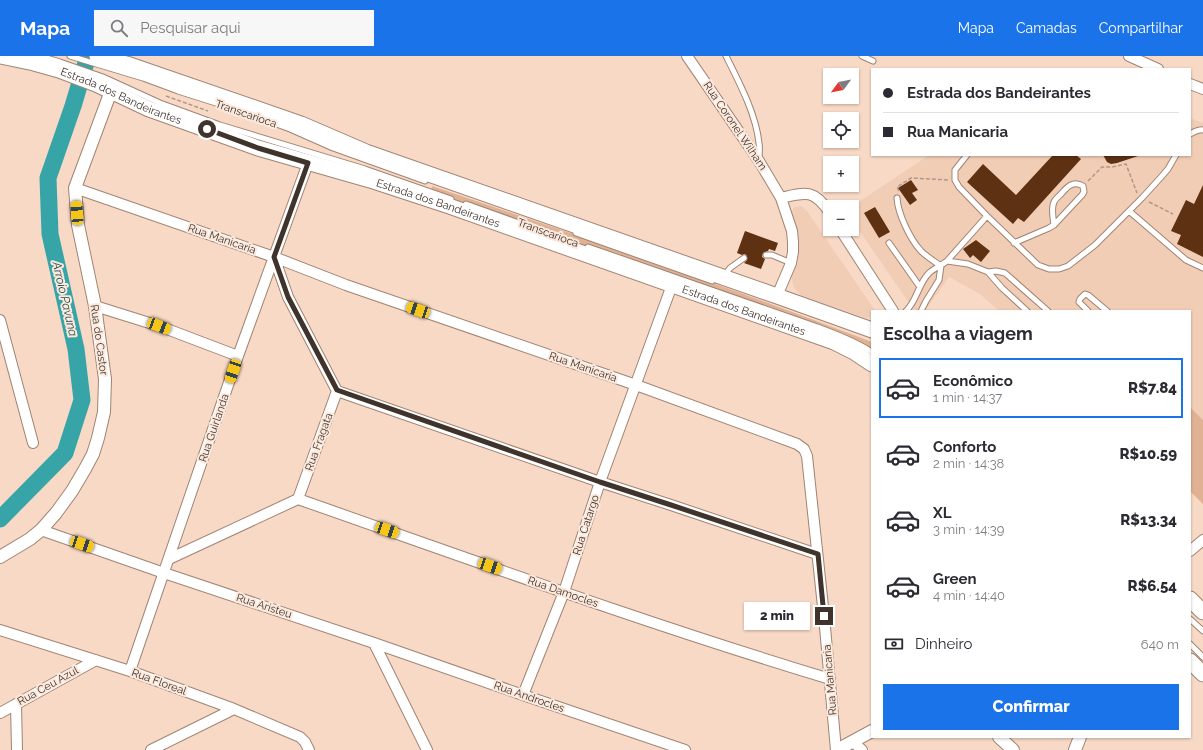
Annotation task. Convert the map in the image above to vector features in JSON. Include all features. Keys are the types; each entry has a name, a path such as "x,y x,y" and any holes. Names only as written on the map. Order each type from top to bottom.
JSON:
{"main road":[{"name":"Estrada dos Bandeirantes","path":"1,56 60,66 99,80 111,91 150,110 258,148 370,180 449,206 834,342 854,352 871,363"},
{"name":"Estrada dos Bandeirantes","path":"104,61 132,61 301,124 373,155 720,280 777,296 871,330"},
{"path":"1191,600 1203,612"}],"street":[{"name":"Rua Coronel Wilham","path":"687,56 759,162 781,198 787,215 793,242 793,252 791,263 777,296"},
{"path":"1129,56 1156,68"},
{"path":"1191,84 1203,90"},
{"name":"Rua do Castor","path":"0,557 30,539 41,530 56,513 72,491 93,454 98,438 104,412 105,379 95,306 78,225 76,188 111,91"},
{"name":"Rua Guirlanda","path":"130,671 238,356 308,163"},
{"name":"Rua Manicaria","path":"76,188 274,257 346,285 636,385 797,444 804,449 807,456 818,554 836,750"},
{"path":"781,198 799,193 808,193 819,199 823,204"},
{"path":"845,236 892,310"},
{"path":"274,257 288,297 337,390 600,482 818,554"},
{"name":"Rua Catargo","path":"523,695 564,592 600,482 672,285"},
{"path":"95,306 159,326 238,356"},
{"path":"0,320 33,442"},
{"name":"Rua Fragata","path":"298,499 337,390"},
{"path":"169,558 298,499"},
{"name":"Rua Damocles","path":"298,499 564,592 763,659 830,678"},
{"name":"Rua Aristeu","path":"41,530 164,573 374,642"},
{"path":"1191,550 1203,540"},
{"name":"Rua Floreal","path":"0,630 130,671 234,709 300,737 305,742 309,750"},
{"path":"374,642 427,750"},
{"name":"Rua Androcles","path":"374,642 685,750"},
{"name":"Rua Ceu Azul","path":"0,713 96,660"},
{"path":"16,704 17,750"},
{"path":"151,750 234,709"},
{"path":"836,750 871,732"},
{"path":"1000,738 1013,750"},
{"path":"1075,750 1080,738"},
{"path":"853,742 862,750"}],"lane":[{"path":"40,56 60,66"},
{"name":"Transcarioca","path":"70,56 104,61 178,91 290,129 333,148 430,182"},
{"path":"726,56 744,93 756,126 759,143 759,162"},
{"path":"862,56 873,61"},
{"name":"Transcarioca","path":"99,80 220,125 365,169 534,228"},
{"path":"1191,134 1201,129 1203,130"},
{"path":"966,156 955,170 955,180 959,187 1014,243 1038,265 1049,269 1059,269 1068,266 1096,245 1168,169 1175,156"},
{"path":"1014,243 1054,225 1082,196 1084,192 1082,186 1079,184 1068,185 1054,201 1054,225"},
{"path":"897,198 900,216 915,242 928,257 941,266"},
{"path":"1129,211 1186,260 1203,268"},
{"path":"907,310 911,306 929,273 947,261 987,216"},
{"name":"Transcarioca","path":"573,232 720,280"},
{"path":"889,243 920,287"},
{"name":"Transcarioca","path":"582,245 842,336 871,351"},
{"path":"766,255 772,255 791,263"},
{"path":"720,280 730,268 744,258"},
{"path":"947,261 968,264 988,272 1002,288 1026,310"},
{"path":"921,310 939,280 941,266"},
{"path":"988,272 996,271 1004,273 1047,310"},
{"path":"1087,310 1079,302 1085,294 1091,297 1106,310"},
{"path":"1191,620 1203,631"},
{"path":"1191,647 1197,665"}],"path":[{"path":"166,96 208,111"},
{"path":"1082,186 1102,168 1126,164 1137,194 1173,214"},
{"path":"897,198 899,192 897,186 908,178 955,180"}],"shaded area":[{"path":"1191,118 1203,123 1203,420 1191,408 1191,310 998,310 980,294 949,277 926,310 916,310 911,306 859,230 859,202 928,156 1191,156"},
{"path":"432,186 763,301 871,342 871,351 430,194"},
{"path":"801,206 807,211 874,309 871,310 871,316 866,318 802,296 794,288 791,276 798,254 791,213 794,207"},
{"path":"1191,408 1203,420 1203,504 1191,492"}],"building":[{"path":"1052,156 1077,156 1081,159 1024,222 1018,218 1013,224 967,182 983,164 1016,195"},
{"path":"1104,156 1138,156 1117,163 1111,164 1107,162"},
{"path":"911,180 918,190 912,193 917,200 910,205 898,188"},
{"path":"1203,185 1203,257 1177,244 1181,235 1171,231 1186,200 1194,204"},
{"path":"875,207 890,232 879,238 864,213"},
{"path":"745,231 778,243 775,251 769,249 763,253 762,257 765,259 761,269 744,263 747,260 747,256 745,254 742,255 737,253"},
{"path":"976,240 990,251 981,262 973,255 970,258 963,249"}],"waterway":[{"name":"Arroio Pavuna","path":"0,519 65,453 82,400 76,349 50,234 48,178 73,106 88,56"}],"route":[{"path":"207,129 258,148 308,163 274,257 288,297 337,390 600,482 818,554 824,616"}]}
